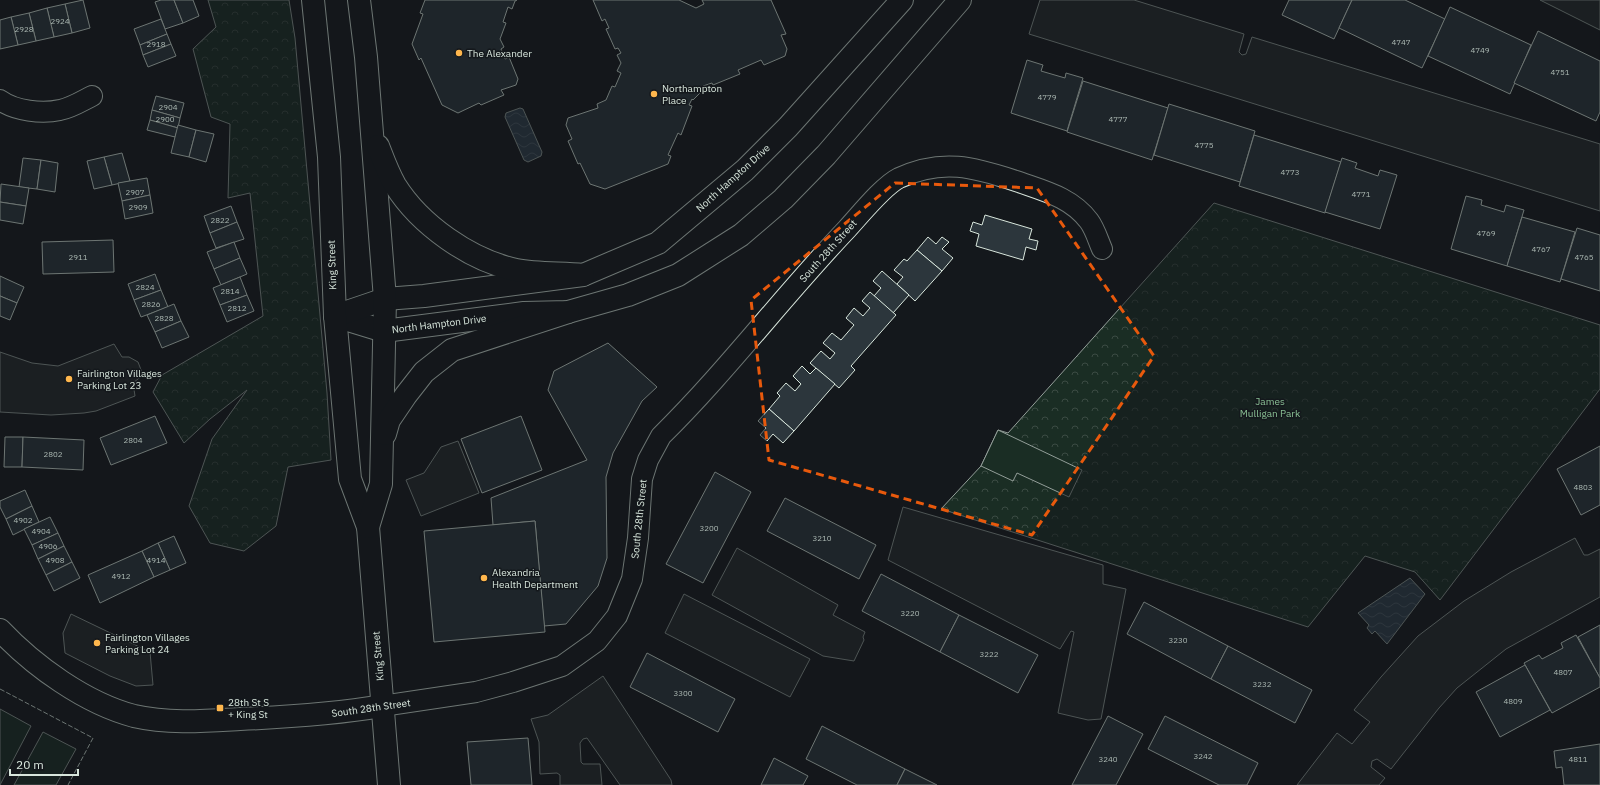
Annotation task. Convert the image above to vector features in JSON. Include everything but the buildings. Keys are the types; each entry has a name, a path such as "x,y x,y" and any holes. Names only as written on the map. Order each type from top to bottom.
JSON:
{"main road":[{"name":"King Street","path":"313,0 329,157 335,316 350,479 368,527 389,785"},
{"name":"King Street","path":"359,0 366,57 385,299 381,484 368,527"},
{"name":"North Hampton Drive","path":"335,316 385,299 424,296 583,275 658,243 745,170 793,122 902,0"},
{"name":"North Hampton Drive","path":"335,316 384,331 524,313 568,312 628,295 678,275 741,235 783,200 826,155 960,0"},
{"path":"371,131 395,185 420,216 444,236 473,254 516,270 583,275"},
{"path":"381,445 389,420 406,395 424,372 452,350 568,312"},
{"name":"South 28th Street","path":"0,630 18,649 44,671 103,704 134,716 179,722 303,716 382,706"}],"street":[{"path":"0,100 5,104 32,112 61,110 92,96"},
{"name":"South 28th Street","path":"382,706 476,692 513,682 562,666 597,641 617,616 632,579 638,538 642,479 648,460 661,436 839,237 882,193 898,179 924,169 950,165 975,169 1051,193 1066,199 1089,222 1102,249"}],"highlighted area":[{"path":"895,183 1037,188 1154,356 1032,535 769,460 751,300"}],"green space":[{"path":"208,0 289,0 295,38 327,393 331,460 288,467 276,526 244,551 210,543 189,506 212,439 247,390 210,419 184,443 153,392 162,375 263,316 250,193 228,198 230,124 211,117 193,49 216,27"},
{"name":"James Mulligan Park","path":"1214,203 1600,325 1600,389 1440,600 1415,572 1365,556 1308,627 941,509 981,466 998,430 1008,433"},
{"path":"998,430 1082,470 1069,497 1017,473 1013,481 981,466"},
{"path":"0,709 31,726 0,785"},
{"path":"43,732 76,749 56,785 14,785"}],"shaded area":[{"path":"1040,0 1134,0 1244,34 1239,52 1242,55 1246,54 1252,37 1600,144 1600,211 1029,34"},
{"path":"1540,0 1600,0 1600,30"},
{"name":"Fairlington Villages Parking Lot 23","path":"114,344 122,357 129,357 138,362 143,375 133,383 135,396 96,411 84,413 51,415 0,412 0,352 32,363 58,366"},
{"path":"458,441 479,493 421,516 406,480 424,473 441,447"},
{"path":"903,507 1103,565 1103,584 1126,589 1101,719 1088,720 1058,713 1074,632 1071,631 1060,649 888,560"},
{"path":"1575,538 1584,555 1588,555 1600,549 1600,597 1506,649 1457,688 1439,708 1391,769 1377,759 1372,761 1371,767 1385,778 1379,785 1297,785 1337,733 1352,744 1370,722 1354,710 1418,636 1464,601 1511,572"},
{"path":"737,548 838,605 833,615 865,632 863,637 864,640 854,661 823,656 712,595"},
{"path":"684,594 810,659 790,697 665,633"},
{"name":"Fairlington Villages Parking Lot 24","path":"71,614 150,652 153,685 136,686 110,676 65,653 63,633"},
{"path":"603,676 671,780 672,785 620,785 587,738 583,739 580,743 581,762 583,764 600,764 602,785 560,785 560,775 557,773 540,774 539,742 531,719 548,715"}],"water":[{"path":"520,108 523,109 542,152 541,156 528,162 524,160 505,117 506,113"},
{"path":"1410,578 1425,594 1387,644 1375,631 1372,634 1367,628 1369,625 1358,613"}],"fence":[{"path":"0,689 93,738 68,785"}],"place":[{"name":"The Alexander","path":"459,53"},
{"name":"Northampton Place","path":"654,94"},
{"name":"Fairlington Villages Parking Lot 23","path":"69,379"},
{"name":"Alexandria Health Department","path":"484,578"},
{"name":"Fairlington Villages Parking Lot 24","path":"97,643"},
{"name":"28th St S + King St","path":"220,708"}]}
